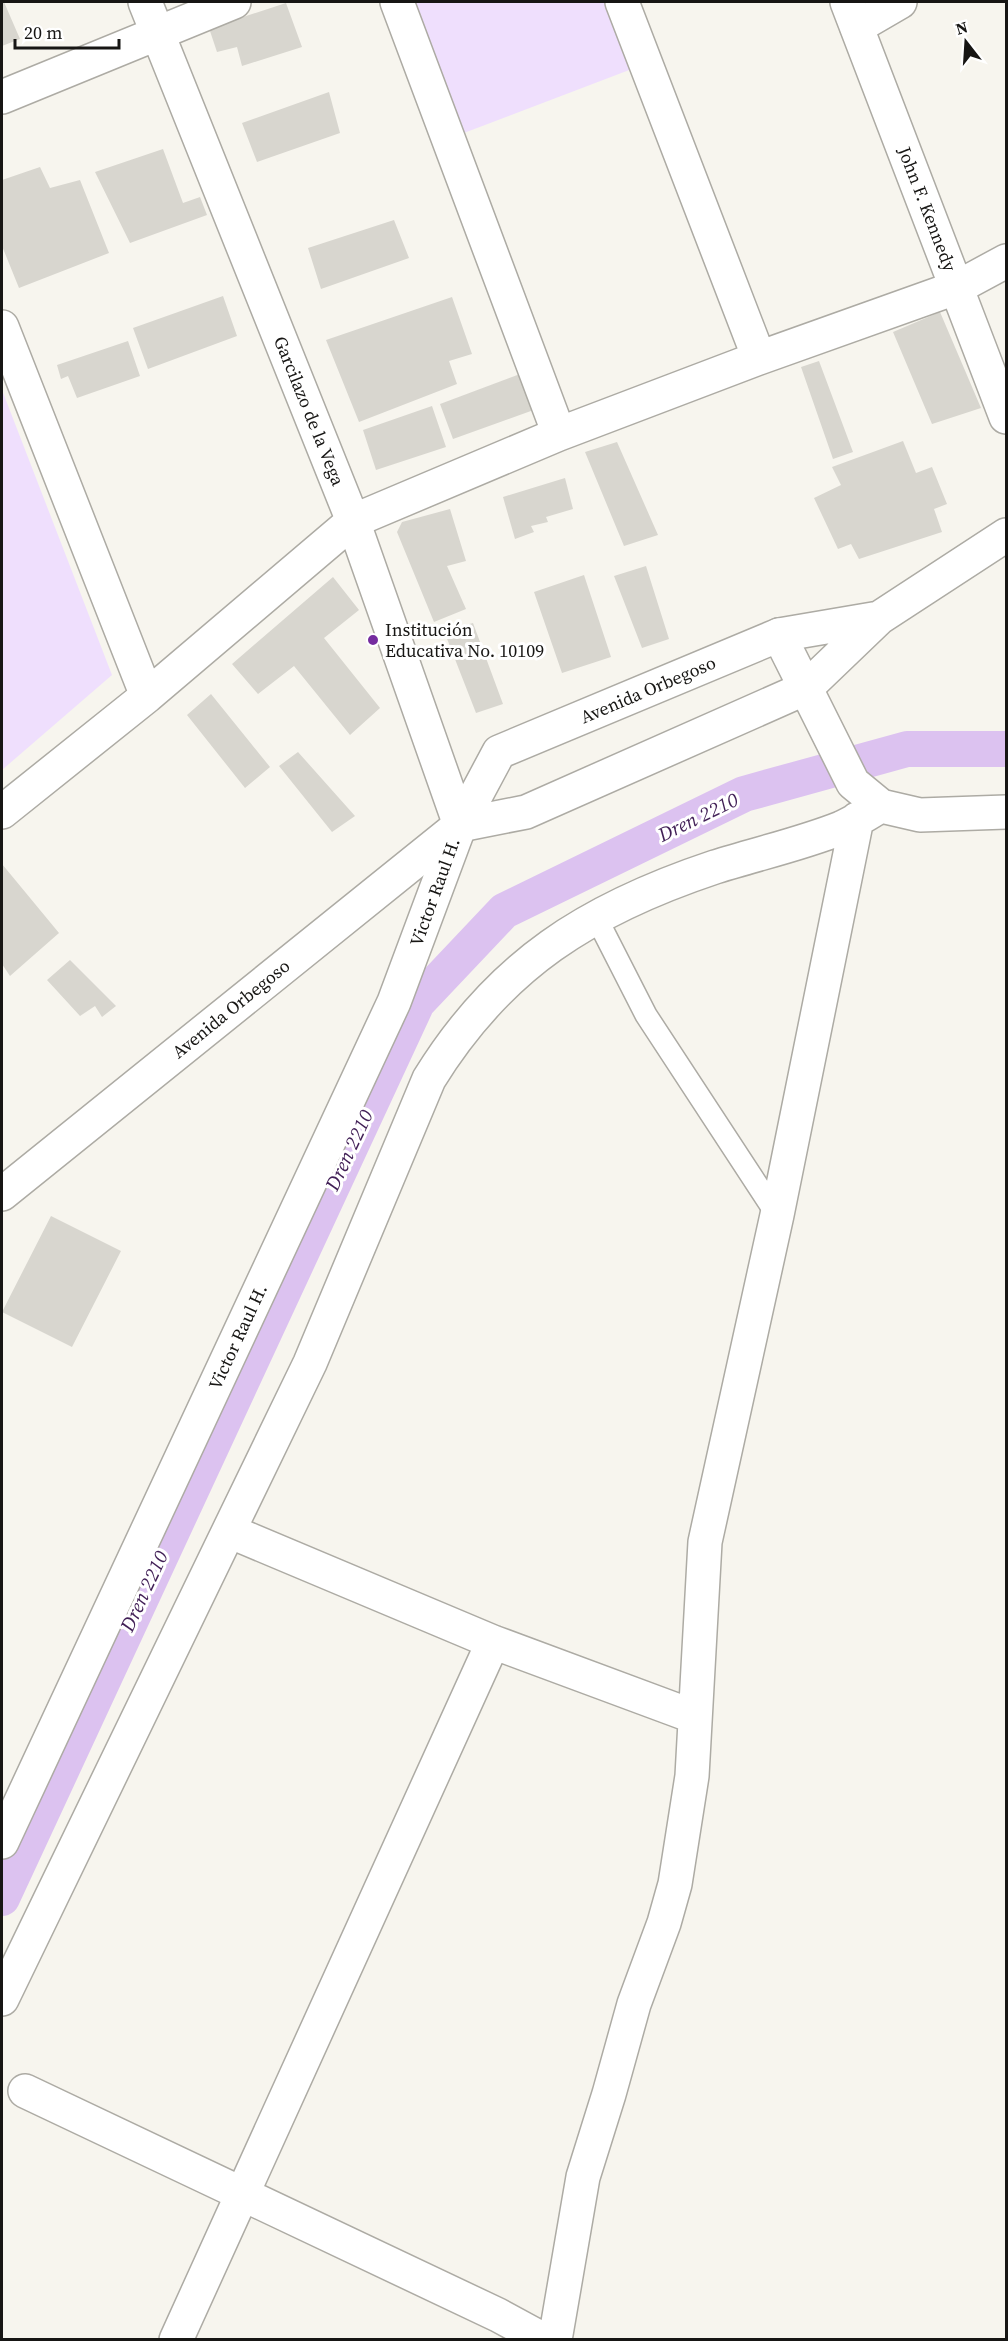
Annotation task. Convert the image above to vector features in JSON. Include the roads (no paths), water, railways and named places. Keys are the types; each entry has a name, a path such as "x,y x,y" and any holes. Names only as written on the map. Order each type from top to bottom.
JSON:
{"street":[{"name":"Garcilazo de la Vega","path":"145,2 353,521 460,825"},
{"path":"2,97 234,2"},
{"path":"397,2 559,434"},
{"path":"622,2 759,358"},
{"path":"852,14 900,2"},
{"name":"John F. Kennedy","path":"852,14 1006,417"},
{"path":"2,812 147,696 353,521 559,434 759,358 958,287 1006,261"},
{"path":"2,327 147,696"},
{"name":"Avenida Orbegoso","path":"460,825 526,812 806,688 879,618 1006,535"},
{"name":"Avenida Orbegoso","path":"2,1194 460,825 499,752 779,635 879,618"},
{"path":"555,2340 582,2177 609,2094 634,2004 664,1923 675,1884 692,1776 705,1542 869,813 779,635"},
{"path":"2,1999 310,1363 429,1079 460,1032 496,991 545,948 596,917 636,898 713,868 842,827 869,813 920,815 1006,812"},
{"name":"Victor Raul H.","path":"2,1842 394,1002 460,825"},
{"path":"229,1531 493,1641 695,1717"},
{"path":"176,2340 493,1641"},
{"path":"2,1804 33,1777"},
{"path":"24,2091 508,2320 544,2340"}],"lane":[{"path":"596,917 646,1015 777,1215"}],"waterway":[{"name":"Dren 2210","path":"2,1898 417,1003 504,911 744,794 907,749 1006,749"}],"place":[{"name":"Institución Educativa No. 10109","path":"373,640"}]}
